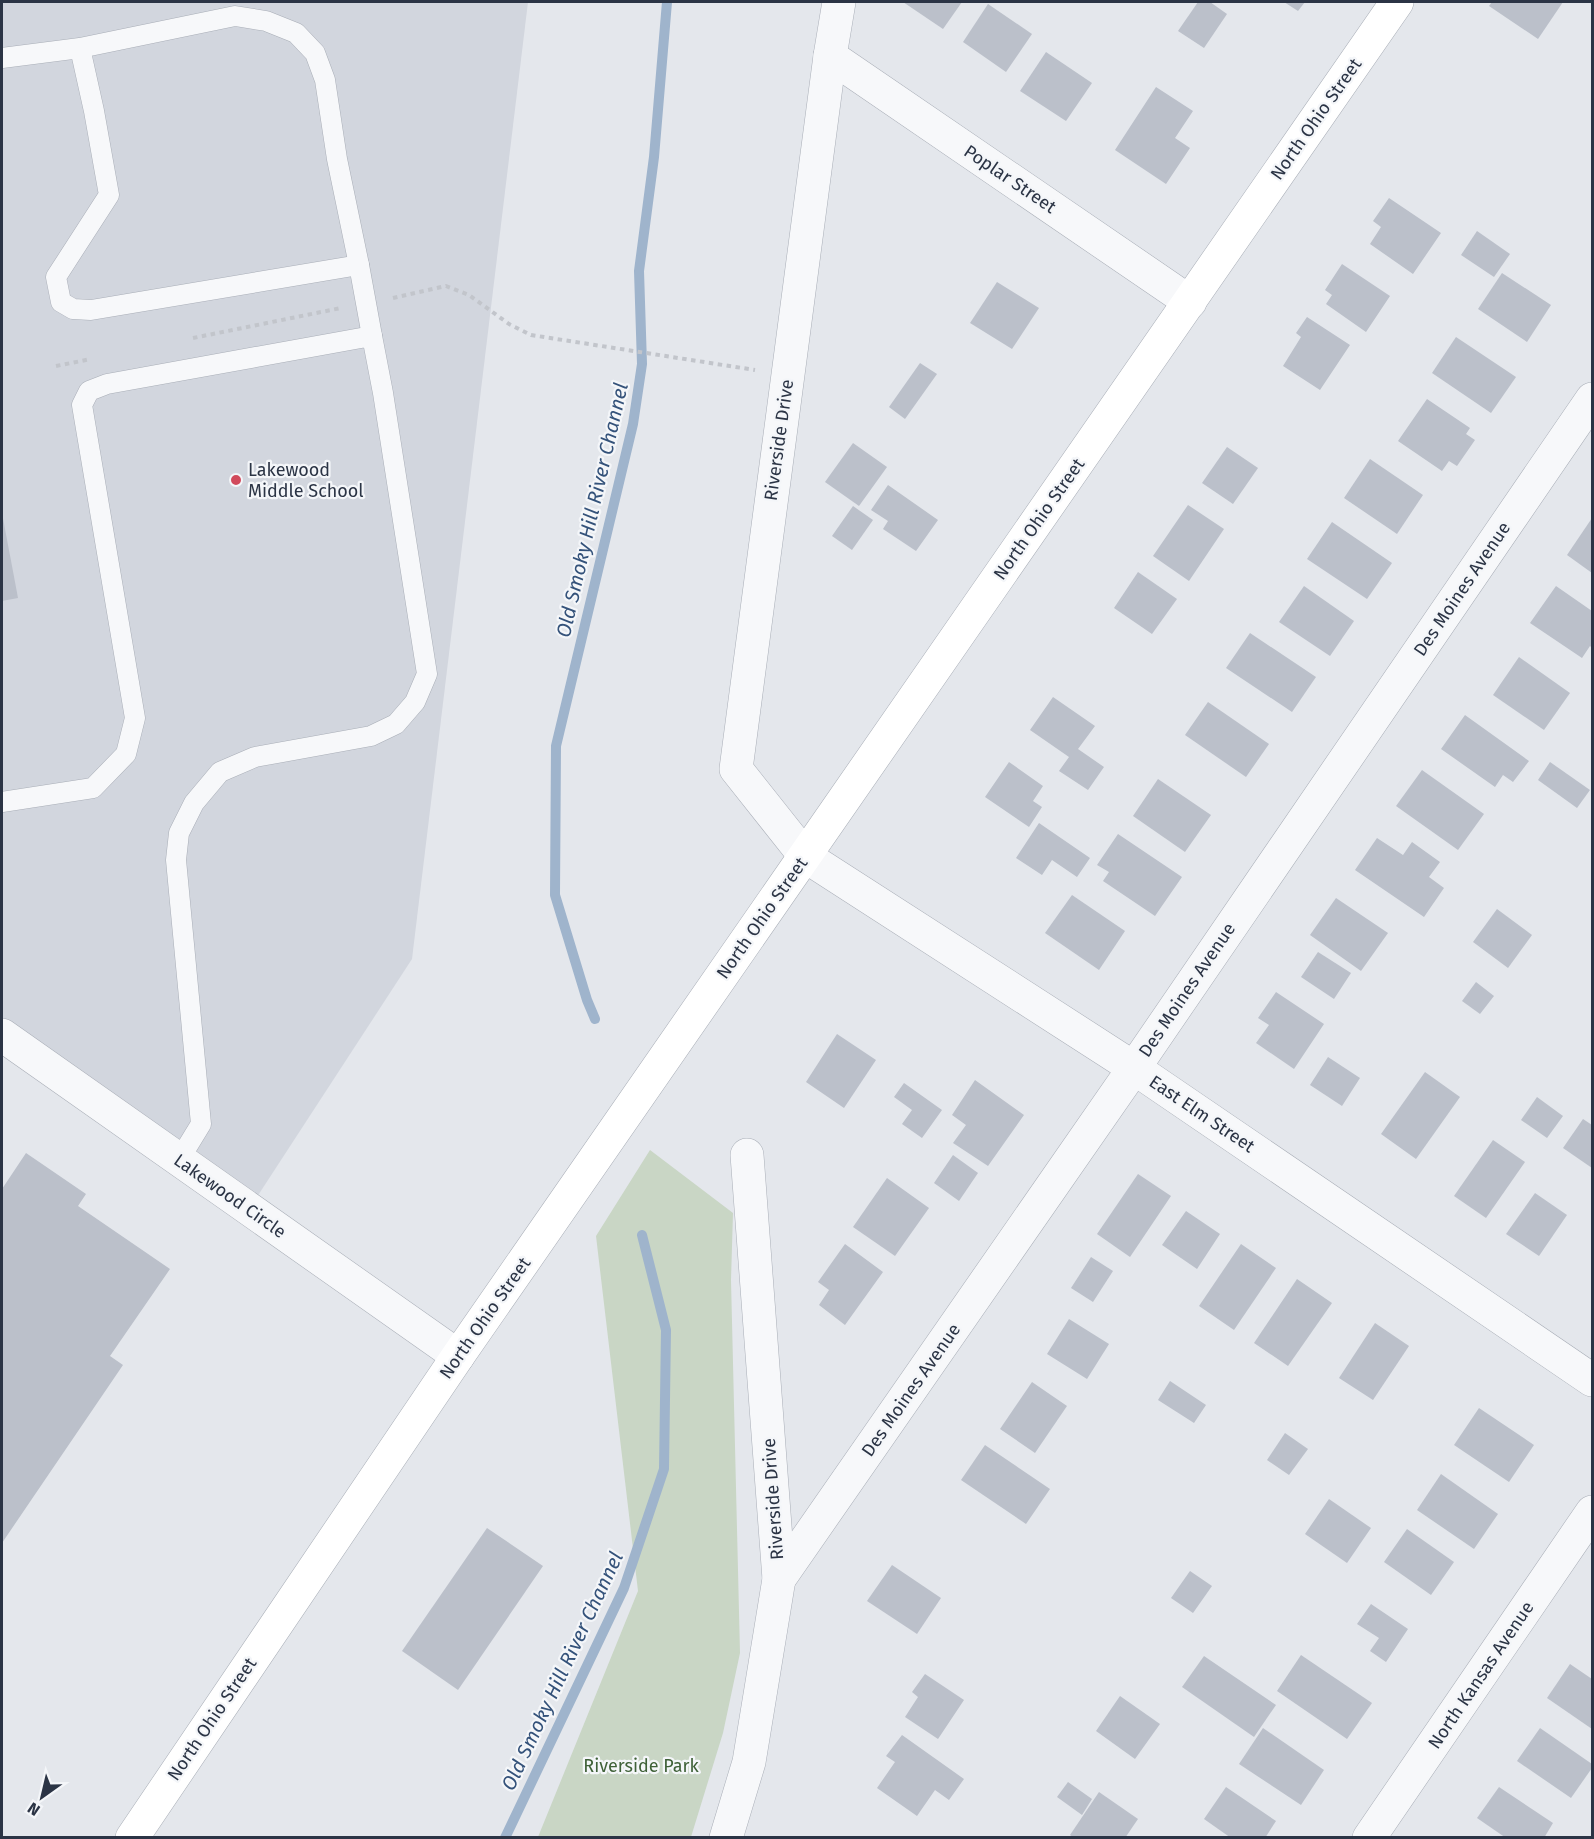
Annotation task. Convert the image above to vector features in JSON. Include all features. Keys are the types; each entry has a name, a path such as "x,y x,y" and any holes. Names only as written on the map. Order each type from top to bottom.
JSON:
{"main road":[{"name":"North Ohio Street","path":"132,1838 459,1356 1397,2"}],"street":[{"name":"Riverside Drive","path":"805,856 736,768 839,2"},
{"name":"Poplar Street","path":"830,56 1190,302"},
{"name":"Des Moines Avenue","path":"779,1579 1134,1068 1593,399"},
{"name":"East Elm Street","path":"805,856 1134,1068 1593,1380"},
{"name":"Lakewood Circle","path":"2,1035 459,1356"},
{"name":"Riverside Drive","path":"726,1838 749,1762 779,1579 747,1155"},
{"name":"North Kansas Avenue","path":"1369,1838 1593,1512"}],"lane":[{"path":"2,58 80,48 235,16 266,21 296,33 315,52 325,80 337,159 383,393 427,674 415,702 396,724 371,736 255,757 220,772 194,803 179,833 176,860 201,1124 179,1160"},
{"path":"80,48 109,195 56,277 62,302 73,309 91,310 359,265"},
{"path":"2,802 93,788 126,754 135,718 82,405 89,391 107,384 372,336"}],"path":[{"path":"563,340 731,365"}],"shaded area":[{"name":"Lakewood Middle School","path":"2,2 528,2 412,959 255,1200 2,1018"}],"green space":[{"name":"Riverside Park","path":"650,1150 733,1213 731,1280 740,1653 723,1733 691,1837 538,1837 638,1591 596,1236"}],"building":[{"path":"903,2 962,2 943,29"},
{"path":"1198,2 1210,2 1227,14 1204,48 1178,31"},
{"path":"1284,2 1305,2 1298,11"},
{"path":"1492,2 1563,2 1538,39 1489,6"},
{"path":"988,4 1032,34 1006,72 963,42"},
{"path":"1046,52 1092,83 1066,121 1020,91"},
{"path":"1156,87 1193,111 1175,138 1190,148 1166,184 1115,150"},
{"path":"1389,198 1441,233 1413,274 1370,244 1381,227 1373,221"},
{"path":"1477,231 1510,254 1494,277 1461,255"},
{"path":"1342,264 1390,296 1366,332 1326,304 1332,295 1325,290"},
{"path":"1502,273 1551,305 1527,342 1478,309"},
{"path":"997,282 1039,308 1012,349 970,323"},
{"path":"1307,317 1350,345 1320,390 1283,366 1301,337 1296,333"},
{"path":"1456,337 1516,377 1491,413 1432,373"},
{"path":"920,363 937,374 905,419 889,407"},
{"path":"1427,399 1470,428 1466,434 1475,440 1457,466 1449,461 1442,471 1398,441"},
{"path":"853,443 887,467 859,506 825,482"},
{"path":"1227,447 1258,468 1233,504 1202,483"},
{"path":"1370,459 1423,495 1397,534 1344,498"},
{"path":"888,485 938,520 916,551 883,529 888,521 871,510"},
{"path":"1188,505 1224,529 1189,581 1153,556"},
{"path":"853,506 873,520 852,550 832,536"},
{"path":"2,513 18,598 2,601"},
{"path":"1592,518 1592,573 1567,555"},
{"path":"1332,522 1392,563 1367,599 1307,559"},
{"path":"1138,572 1177,599 1152,634 1114,608"},
{"path":"1304,586 1354,621 1330,656 1279,622"},
{"path":"1556,586 1592,611 1592,648 1590,646 1582,658 1530,623"},
{"path":"1250,633 1316,677 1292,712 1226,668"},
{"path":"1519,657 1570,693 1544,730 1493,695"},
{"path":"1053,697 1095,726 1078,749 1104,767 1088,790 1059,771 1069,757 1030,730"},
{"path":"1208,702 1269,744 1246,777 1185,735"},
{"path":"1465,715 1529,761 1513,782 1503,775 1495,787 1441,749"},
{"path":"1009,762 1043,786 1033,801 1042,807 1029,827 985,797"},
{"path":"1550,762 1590,790 1577,808 1538,780"},
{"path":"1422,770 1484,814 1458,850 1396,806"},
{"path":"1158,779 1211,815 1185,852 1133,816"},
{"path":"1039,823 1090,858 1077,877 1052,860 1042,875 1016,858"},
{"path":"1118,834 1182,877 1155,916 1103,881 1109,872 1097,865"},
{"path":"1377,838 1403,855 1412,842 1440,862 1429,877 1444,888 1424,917 1355,870"},
{"path":"1072,895 1125,931 1099,970 1045,933"},
{"path":"1336,898 1388,933 1361,971 1310,935"},
{"path":"1497,909 1532,935 1508,968 1473,942"},
{"path":"1318,952 1351,973 1334,999 1301,977"},
{"path":"1476,982 1494,996 1480,1014 1462,1001"},
{"path":"1276,992 1324,1024 1294,1069 1256,1043 1269,1025 1258,1018"},
{"path":"837,1034 876,1060 844,1108 806,1082"},
{"path":"1328,1057 1360,1078 1342,1106 1310,1085"},
{"path":"1425,1072 1460,1097 1416,1159 1381,1134"},
{"path":"975,1080 1024,1115 988,1166 953,1143 966,1125 952,1115"},
{"path":"904,1083 942,1110 922,1138 902,1124 912,1110 894,1097"},
{"path":"1537,1097 1563,1116 1547,1138 1521,1120"},
{"path":"1583,1119 1592,1125 1592,1168 1563,1148"},
{"path":"1493,1140 1525,1162 1486,1218 1454,1196"},
{"path":"26,1153 86,1194 78,1206 170,1269 110,1356 123,1365 2,1543 2,1189"},
{"path":"953,1155 978,1173 959,1201 934,1183"},
{"path":"1138,1174 1171,1196 1130,1257 1097,1234"},
{"path":"887,1178 929,1208 895,1256 853,1227"},
{"path":"1535,1193 1567,1215 1539,1256 1506,1234"},
{"path":"1186,1211 1220,1234 1197,1269 1162,1245"},
{"path":"845,1244 883,1272 845,1325 819,1305 829,1290 818,1282"},
{"path":"1241,1244 1276,1268 1234,1330 1199,1306"},
{"path":"1091,1257 1113,1271 1093,1302 1071,1288"},
{"path":"1297,1279 1332,1303 1288,1366 1254,1343"},
{"path":"1069,1319 1109,1344 1087,1379 1047,1354"},
{"path":"1375,1323 1409,1346 1373,1400 1339,1378"},
{"path":"1170,1381 1206,1405 1194,1423 1158,1400"},
{"path":"1032,1382 1067,1406 1035,1453 1000,1429"},
{"path":"1479,1408 1534,1445 1509,1482 1454,1445"},
{"path":"1285,1433 1308,1449 1289,1475 1267,1460"},
{"path":"985,1445 1050,1489 1026,1524 961,1480"},
{"path":"1441,1474 1498,1514 1474,1549 1417,1510"},
{"path":"1329,1499 1371,1528 1347,1563 1305,1534"},
{"path":"487,1528 543,1566 458,1690 402,1651"},
{"path":"1407,1529 1454,1562 1431,1595 1384,1562"},
{"path":"892,1565 941,1598 917,1634 867,1601"},
{"path":"1190,1571 1212,1586 1193,1613 1171,1598"},
{"path":"1371,1604 1408,1629 1386,1662 1370,1651 1379,1638 1357,1624"},
{"path":"1301,1655 1372,1703 1347,1739 1277,1691"},
{"path":"1204,1656 1276,1705 1254,1737 1182,1687"},
{"path":"1570,1664 1592,1679 1592,1729 1547,1698"},
{"path":"925,1674 964,1700 938,1739 905,1717 918,1697 912,1692"},
{"path":"1120,1696 1160,1724 1135,1759 1096,1731"},
{"path":"1263,1728 1324,1770 1301,1805 1239,1764"},
{"path":"1540,1728 1592,1764 1592,1768 1571,1798 1517,1761"},
{"path":"902,1735 964,1779 949,1800 935,1790 917,1816 877,1788 895,1762 886,1756"},
{"path":"1068,1782 1092,1799 1082,1815 1057,1797"},
{"path":"1226,1787 1276,1821 1265,1838 1231,1838 1204,1819"},
{"path":"1499,1787 1553,1823 1544,1838 1506,1838 1477,1818"},
{"path":"1099,1792 1138,1819 1125,1838 1074,1838 1070,1835"}],"waterway":[{"name":"Old Smoky Hill River Channel","path":"595,1019 555,895 556,746 633,424 642,364 639,271 654,157 667,2"},
{"name":"Old Smoky Hill River Channel","path":"505,1838 624,1588 664,1469 666,1330 642,1235"}],"place":[{"name":"Lakewood Middle School","path":"236,480"}]}
